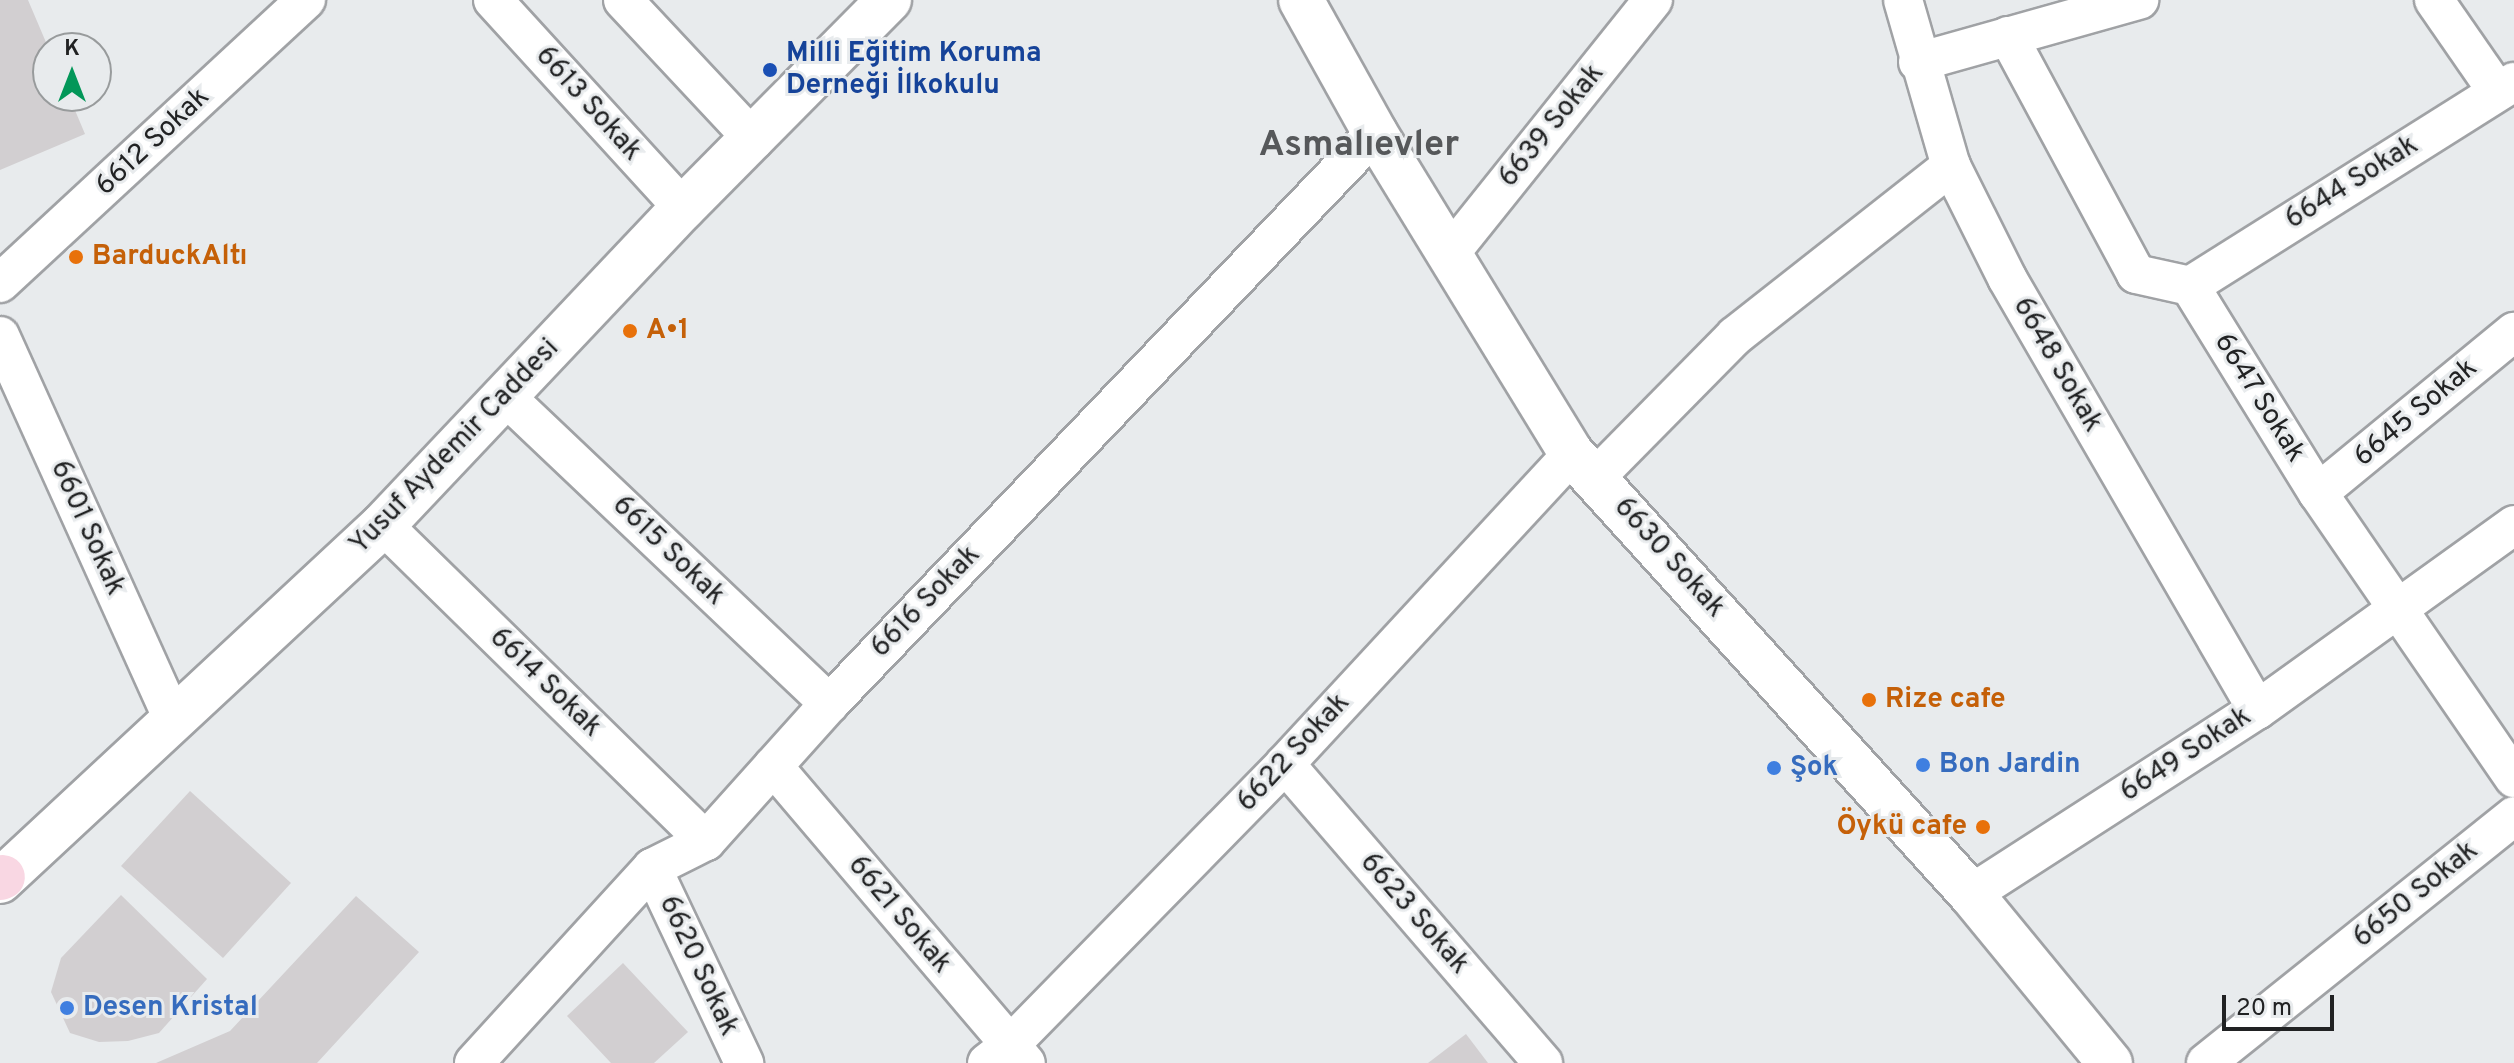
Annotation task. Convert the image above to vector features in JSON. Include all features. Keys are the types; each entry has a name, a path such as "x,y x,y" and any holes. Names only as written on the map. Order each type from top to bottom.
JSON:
{"street":[{"name":"6612 Sokak","path":"0,283 271,14 306,0"},
{"name":"6613 Sokak","path":"493,0 683,208"},
{"path":"623,0 754,140"},
{"name":"Yusuf Aydemir Caddesi","path":"1,879 383,525 683,208 754,140 889,0"},
{"name":"6630 Sokak","path":"1301,0 1375,133 1584,466 1971,894 2110,1063"},
{"name":"6639 Sokak","path":"1451,252 1653,0"},
{"name":"6648 Sokak","path":"1903,0 1918,62 1951,166 2007,278 2257,710"},
{"path":"1918,62 2139,0"},
{"path":"2434,0 2506,86"},
{"path":"2008,36 2136,274 2190,286"},
{"name":"6644 Sokak","path":"2190,286 2506,86"},
{"name":"6616 Sokak","path":"474,1063 652,868 706,841 829,704 1375,133"},
{"name":"6622 Sokak","path":"1007,1057 1285,764 1584,466 1735,336 1951,166"},
{"name":"6647 Sokak","path":"2190,286 2318,493 2514,778"},
{"name":"6645 Sokak","path":"2318,493 2514,332"},
{"name":"6601 Sokak","path":"0,336 173,719"},
{"name":"6615 Sokak","path":"506,397 829,704"},
{"name":"6614 Sokak","path":"383,525 706,841"},
{"name":"6649 Sokak","path":"1971,894 2257,710 2514,525"},
{"name":"6623 Sokak","path":"1285,764 1543,1063"},
{"name":"6621 Sokak","path":"773,766 1007,1057"},
{"name":"6650 Sokak","path":"2206,1063 2514,816"},
{"name":"6620 Sokak","path":"652,868 744,1063"}],"building":[{"path":"0,0 28,0 42,32 32,32 32,112 76,112 85,134 0,170"},
{"path":"190,791 291,883 223,958 121,866"},
{"path":"121,895 207,979 159,1033 128,1041 99,1042 70,1033 51,992 61,958"},
{"path":"356,896 419,952 317,1063 156,1063 230,1031"},
{"path":"623,963 688,1032 654,1063 611,1063 567,1016"},
{"path":"1466,1034 1488,1063 1428,1063"}],"place":[{"name":"Milli Eğitim Koruma Derneği İlkokulu","path":"770,70"},
{"name":"BarduckAltı","path":"76,257"},
{"name":"A•1","path":"630,331"},
{"name":"Rize cafe","path":"1869,700"},
{"name":"Bon Jardin","path":"1923,765"},
{"name":"Şok","path":"1774,768"},
{"name":"Öykü cafe","path":"1983,827"},
{"name":"Desen Kristal","path":"67,1008"}],"district":[{"name":"Asmalıevler","path":"1359,147"}]}
